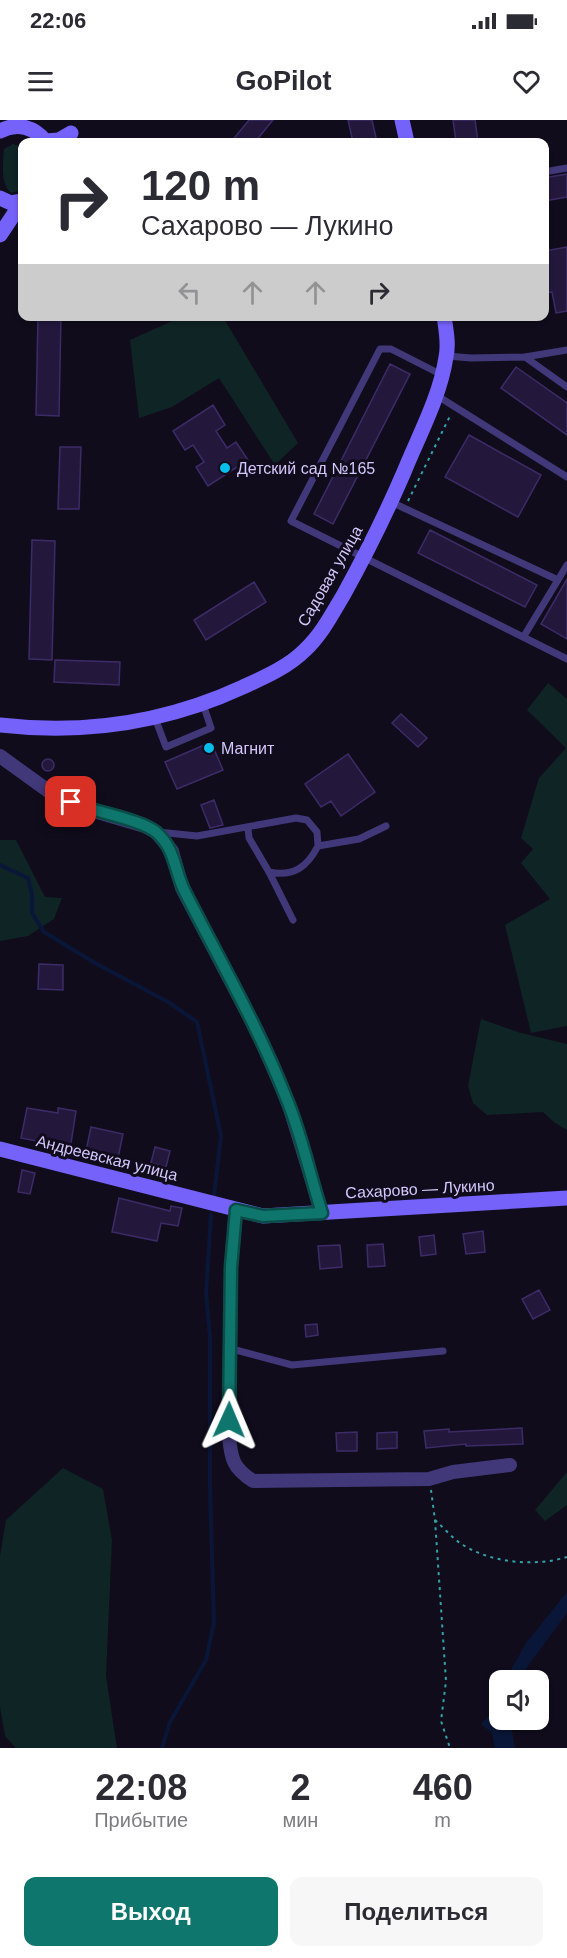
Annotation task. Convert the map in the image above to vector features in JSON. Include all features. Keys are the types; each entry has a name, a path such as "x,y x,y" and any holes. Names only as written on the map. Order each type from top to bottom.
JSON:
{"street":[{"path":"402,120 406,138"},
{"path":"0,131 10,127 21,127 32,130 41,138"},
{"path":"0,198 11,203 18,202"},
{"path":"0,235 18,208"},
{"name":"Садовая улица","path":"0,725 51,729 86,728 120,725 155,718 203,704 275,672 306,649 327,623 398,505 447,356 444,321"},
{"path":"0,756 54,795 87,809 145,826 156,832 172,851 183,888 257,1031 284,1093 322,1213"},
{"name":"Андреевская улица","path":"0,1149 205,1201"},
{"name":"Сахарово — Лукино","path":"205,1201 263,1216 567,1198"},
{"path":"236,1210 228,1348 231,1454 241,1473 253,1481 429,1479 453,1472 510,1466"}],"lane":[{"path":"549,171 567,168"},
{"path":"442,375 391,349 380,349 291,521 567,659"},
{"path":"447,356 525,357 567,350"},
{"path":"525,357 567,387"},
{"path":"436,395 567,477"},
{"path":"398,505 558,580"},
{"path":"524,636 567,565"},
{"path":"155,718 166,747 211,728 203,704"},
{"path":"156,832 197,836 296,818 307,820 317,832 318,846 311,859 297,870 282,875 270,872"},
{"path":"318,846 359,839 386,826"},
{"path":"248,828 249,838 270,872 293,920"},
{"path":"228,1348 292,1365 443,1351"}],"path":[{"path":"398,505 455,406"},
{"path":"429,1479 435,1520 446,1681 441,1721 450,1748"},
{"path":"435,1520 462,1545 488,1557 528,1562 553,1561 567,1557"}],"green space":[{"path":"13,144 18,146 18,191 11,193 4,179 4,149"},
{"path":"172,321 225,321 298,443 275,465 219,378 172,407 139,418 130,340"},
{"path":"548,683 567,699 567,1026 531,1033 505,925 550,899 521,863 533,849 521,838 539,778 566,748 527,710"},
{"path":"0,840 16,840 45,897 62,898 54,919 28,936 0,941"},
{"path":"481,1019 521,1033 567,1044 567,1130 543,1112 487,1115 473,1103 468,1086"},
{"path":"63,1468 103,1489 112,1540 106,1676 117,1748 16,1748 5,1736 0,1707 0,1556 6,1520"},
{"path":"567,1472 567,1505 545,1521 535,1510"}],"water":[{"path":"567,1592 567,1613 525,1670 511,1670 526,1643"},
{"path":"489,1715 489,1730 512,1730 515,1748 495,1748 492,1733 481,1724"}],"building":[{"path":"249,120 273,120 258,138 234,138"},
{"path":"348,120 372,120 376,138 352,138"},
{"path":"453,120 475,120 477,138 455,138"},
{"path":"567,174 567,197 549,200 549,177"},
{"path":"567,247 567,311 556,313 552,292 549,292 549,250"},
{"path":"38,321 61,321 59,416 36,415"},
{"path":"390,364 410,374 333,524 314,514"},
{"path":"516,367 567,403 567,435 501,388"},
{"path":"213,405 225,425 216,431 227,448 236,442 248,460 208,486 196,467 204,462 193,445 185,450 173,431"},
{"path":"469,435 541,475 518,517 445,477"},
{"path":"60,447 81,447 79,509 58,509"},
{"path":"430,530 537,585 525,607 418,553"},
{"path":"32,540 55,541 52,660 29,659"},
{"path":"567,579 567,639 541,624"},
{"path":"254,582 266,602 206,640 194,620"},
{"path":"55,660 120,662 119,685 54,682"},
{"path":"401,714 427,738 418,747 392,723"},
{"path":"211,742 223,770 177,789 165,762"},
{"path":"348,754 375,792 341,816 331,801 321,807 305,784"},
{"path":"48,759 54,765 48,771 42,765"},
{"path":"214,800 223,825 210,828 201,805"},
{"path":"39,964 63,965 63,990 38,989"},
{"path":"27,1108 58,1113 58,1108 76,1111 70,1150 21,1138"},
{"path":"91,1127 123,1134 118,1158 86,1151"},
{"path":"155,1147 170,1151 166,1167 151,1163"},
{"path":"22,1170 35,1173 30,1194 18,1192"},
{"path":"119,1198 170,1211 171,1206 182,1208 178,1226 161,1223 157,1241 112,1232"},
{"path":"483,1231 485,1252 466,1254 463,1234"},
{"path":"434,1235 436,1254 421,1256 419,1237"},
{"path":"383,1244 385,1266 368,1267 367,1245"},
{"path":"340,1245 342,1267 320,1269 318,1246"},
{"path":"539,1290 550,1310 533,1319 522,1299"},
{"path":"317,1324 318,1335 306,1337 305,1325"},
{"path":"522,1428 523,1444 466,1446 466,1444 426,1448 424,1431"},
{"path":"357,1432 357,1451 337,1451 336,1433"},
{"path":"397,1432 397,1448 377,1449 377,1433"}],"waterway":[{"path":"0,865 28,878 32,894 32,913 44,932 95,963 168,1002 197,1022 221,1136 214,1196"},
{"path":"162,1748 170,1722 206,1660 214,1623 210,1488 210,1337 206,1293 211,1215"}],"place":[{"name":"Детский сад №165","path":"225,468"},
{"name":"Магнит","path":"209,748"}],"route":[{"path":"71,802 145,826 156,832 172,851 183,888 257,1031 288,1102 322,1213 263,1216 236,1210 228,1348 229,1420"}]}
